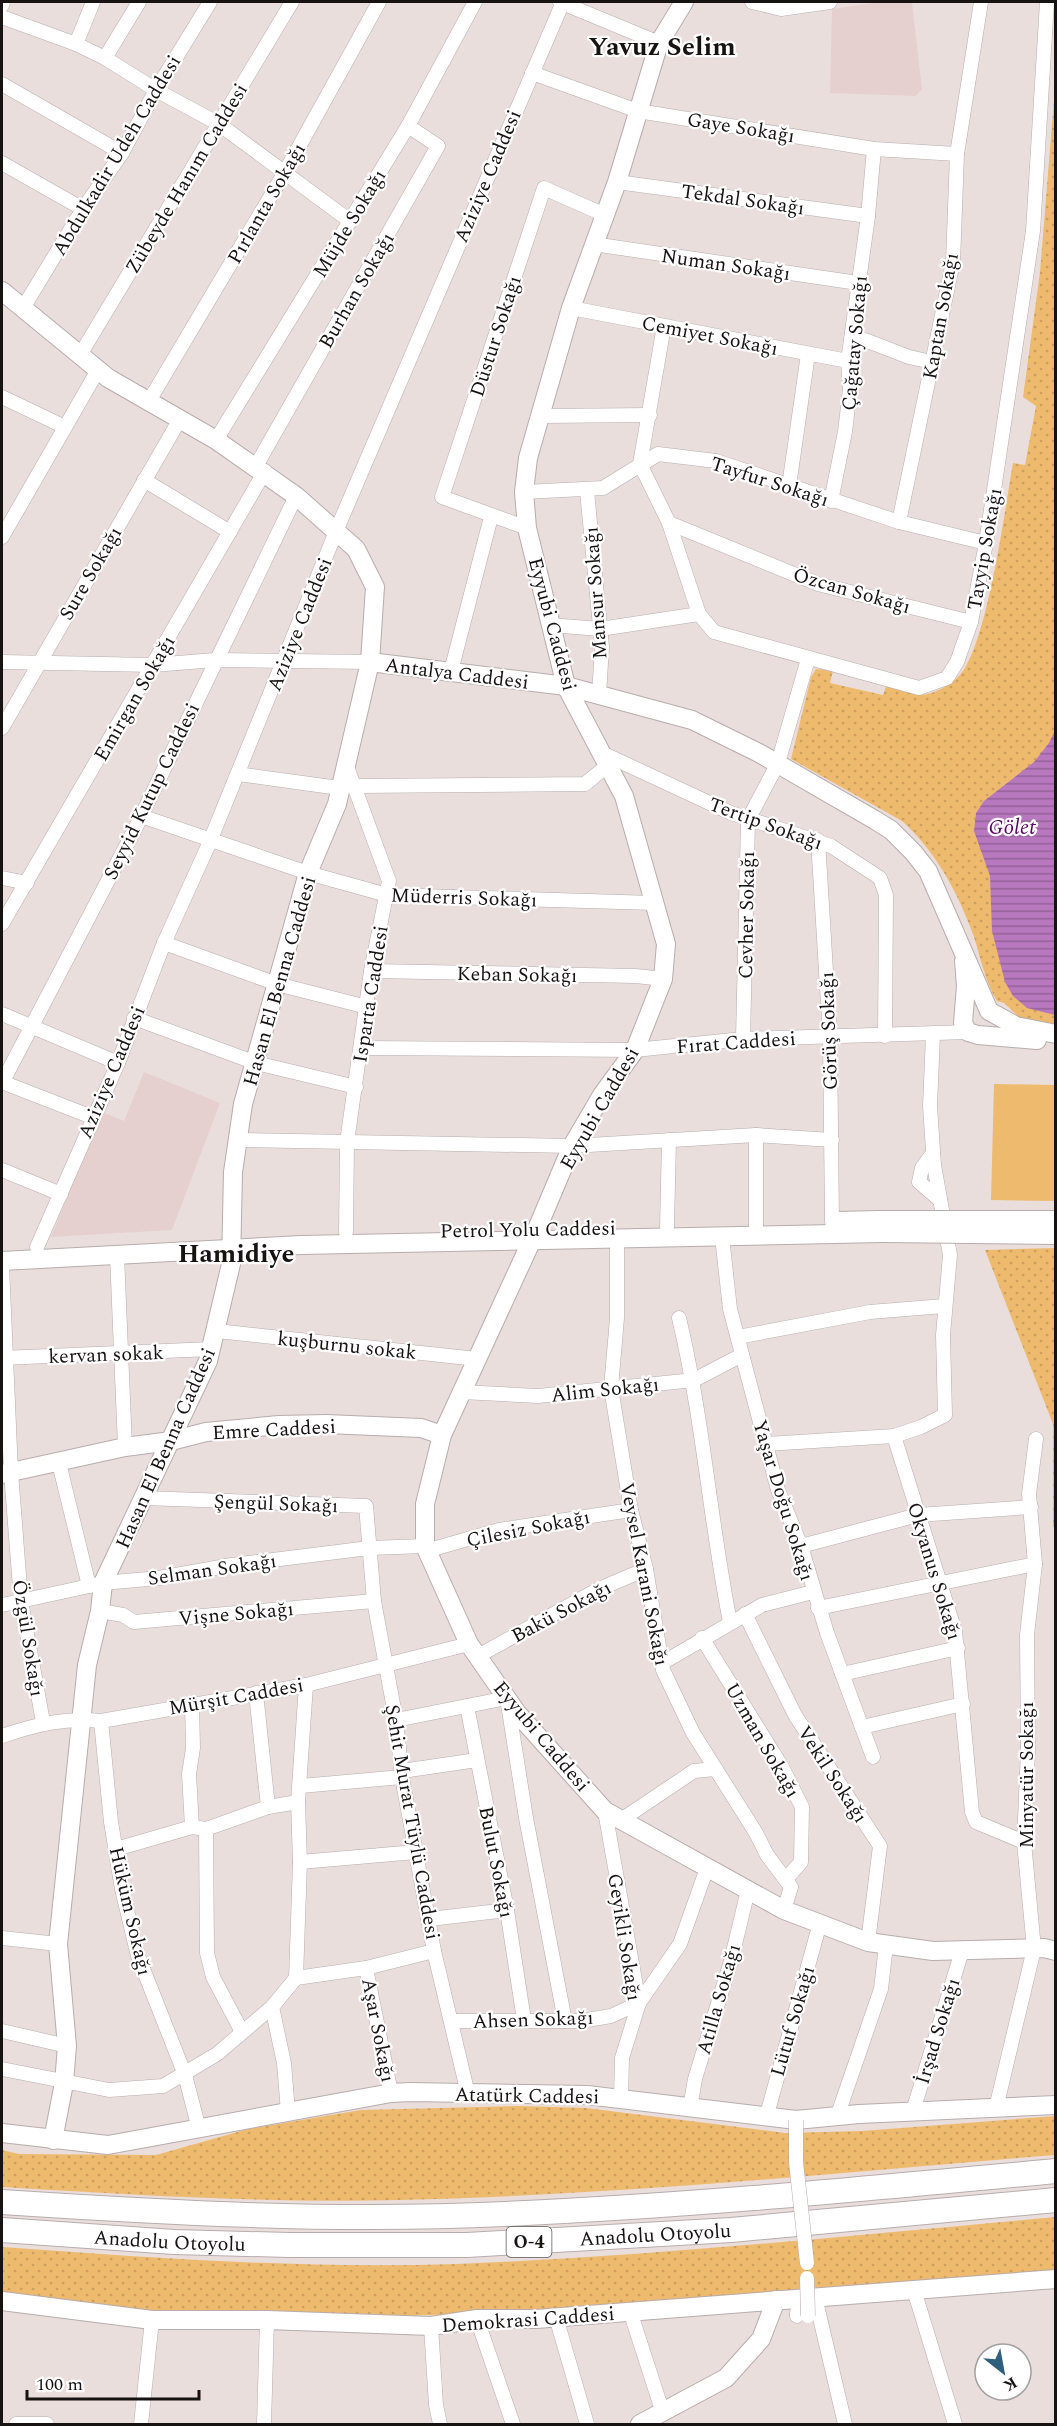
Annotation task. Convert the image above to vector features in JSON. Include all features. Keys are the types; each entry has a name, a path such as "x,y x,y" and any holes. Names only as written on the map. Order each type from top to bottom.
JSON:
{"highway":[{"name":"Anadolu Otoyolu","path":"2,2202 268,2217 504,2214 749,2199 1056,2171"},
{"name":"Anadolu Otoyolu","path":"2,2230 174,2242 289,2245 467,2245 731,2230 1056,2200"}],"street":[{"path":"76,44 93,2"},
{"path":"105,58 139,2"},
{"name":"Abdulkadir Udeh Caddesi","path":"9,300 83,209 122,153 156,90 210,2"},
{"name":"Zübeyde Hanım Caddesi","path":"80,355 292,2"},
{"name":"Pırlanta Sokağı","path":"149,401 285,172 379,2"},
{"name":"Müjde Sokağı","path":"216,440 408,126 475,2"},
{"path":"561,2 659,43"},
{"name":"Aziziye Caddesi","path":"38,1247 92,1117 118,1063 164,942 211,840 337,529 561,2"},
{"path":"592,15 597,2"},
{"name":"Eyyubi Caddesi","path":"684,2 659,43 617,182 571,308 528,458 524,492 528,528 566,686 624,796 666,944 663,979 635,1050 602,1095 572,1146 534,1235 442,1435 425,1504 425,1549 473,1650 507,1698 605,1811 784,1910 868,1942 933,1952 1034,1949 1056,1951"},
{"path":"752,2 781,9 830,2"},
{"name":"Kaptan Sokağı","path":"899,522 953,262 957,154 981,2"},
{"name":"Tayyip Sokağı","path":"699,614 714,632 919,688 947,678 957,662 971,622 986,543 1033,231 1047,2"},
{"path":"2,17 76,44 105,58 156,90 219,124 350,221"},
{"name":"Gaye Sokağı","path":"531,73 638,111 873,149 957,154"},
{"path":"2,84 122,153"},
{"name":"Burhan Sokağı","path":"260,469 438,146 408,126"},
{"name":"Çağatay Sokağı","path":"831,501 845,432 850,389 848,361 868,216 873,149"},
{"path":"2,163 83,209"},
{"name":"Tekdal Sokağı","path":"617,182 868,216"},
{"name":"Düstur Sokağı","path":"528,528 491,517 442,497 544,188 605,215"},
{"name":"Numan Sokağı","path":"593,244 858,284"},
{"name":"Antalya Caddesi","path":"9,300 98,370 216,440 260,469 337,529 356,549 375,587 370,662 566,686 692,720 778,763 891,830 914,852 938,891 990,1011"},
{"name":"Cemiyet Sokağı","path":"571,308 848,361"},
{"path":"550,625 600,629 699,614 669,523 640,464 664,326"},
{"path":"852,334 909,357 932,362"},
{"path":"789,486 808,354"},
{"path":"2,537 98,370"},
{"path":"2,397 65,427"},
{"path":"541,416 650,415"},
{"name":"Sure Sokağı","path":"2,728 37,663 180,419"},
{"name":"Tayfur Sokağı","path":"524,492 587,491 603,488 658,454 716,461 899,522 986,543"},
{"name":"Emirgan Sokağı","path":"2,924 230,532 260,469"},
{"path":"144,480 230,532"},
{"name":"Mansur Sokağı","path":"587,491 602,647 599,695"},
{"name":"Seyyid Kutup Caddesi","path":"2,1082 141,816 296,496"},
{"path":"451,671 491,517"},
{"name":"Özcan Sokağı","path":"669,523 818,584 971,622"},
{"name":"Cevher Sokağı","path":"743,1039 748,820 778,763 808,659"},
{"path":"2,662 153,665 215,660 370,662"},
{"name":"Hasan El Benna Caddesi","path":"52,2140 64,2083 67,2046 58,1944 87,1665 100,1611 96,1584 144,1498 171,1441 217,1331 231,1264 233,1172 243,1104 309,873 337,804 347,787 346,764 370,662"},
{"path":"238,774 347,787 585,784 605,759"},
{"name":"Tertip Sokağı","path":"605,759 748,820 818,840 880,878 886,895 885,1036"},
{"name":"Isparta Caddesi","path":"346,1232 347,1142 371,971 389,881 347,787"},
{"name":"Müderris Sokağı","path":"141,816 309,873 387,895 654,903"},
{"name":"Görüş Sokağı","path":"818,840 830,1037 832,1222"},
{"path":"2,878 27,883"},
{"path":"164,942 276,984 367,1006"},
{"path":"963,950 969,1028"},
{"name":"Keban Sokağı","path":"371,971 636,976 663,979"},
{"path":"969,1028 972,1006 982,1005 1016,1026 1056,1034"},
{"path":"969,1028 990,1028 993,1019 990,1011"},
{"path":"2,1014 118,1063"},
{"path":"134,1018 256,1063 356,1087"},
{"path":"969,1028 1056,1041"},
{"name":"Fırat Caddesi","path":"361,1048 635,1050 743,1039 933,1035 969,1028"},
{"path":"766,1444 894,1436 921,1427 945,1415 944,1306 950,1274 950,1255 933,1153 930,1106 933,1035"},
{"path":"2,1082 92,1117"},
{"path":"238,1140 572,1146 756,1135 832,1140"},
{"path":"756,1135 756,1226"},
{"path":"667,1227 669,1140"},
{"path":"2,1170 61,1194"},
{"name":"Petrol Yolu Caddesi","path":"2,1261 117,1255 346,1232 534,1235 617,1239 722,1237 880,1226 1056,1220"},
{"name":"Petrol Yolu Caddesi","path":"2,1249 534,1235 667,1227 832,1222 1056,1235"},
{"name":"Yaşar Doğu Sokağı","path":"722,1237 730,1309 778,1490 801,1546 818,1608 873,1756"},
{"name":"Veysel Karani Sokağı","path":"617,1239 617,1318 611,1388 631,1510 646,1569 662,1663 693,1733 767,1855 786,1879"},
{"path":"117,1255 125,1447"},
{"name":"Özgül Sokağı","path":"2,1266 6,1473 21,1601 43,1722"},
{"path":"738,1337 870,1312 944,1306"},
{"path":"679,1318 694,1380 719,1565 730,1622"},
{"name":"kuşburnu sokak","path":"217,1331 477,1359"},
{"name":"kervan sokak","path":"4,1358 211,1349"},
{"name":"Alim Sokağı","path":"462,1392 538,1396 694,1380 742,1356"},
{"name":"Emre Caddesi","path":"6,1473 206,1432 279,1425 413,1428 442,1435"},
{"name":"Okyanus Sokağı","path":"894,1436 958,1648 972,1812 976,1822 1024,1842"},
{"name":"Minyatür Sokağı","path":"996,2108 1034,1949 1024,1842 1028,1750 1026,1635 1035,1564 1029,1494 1036,1439"},
{"path":"59,1463 96,1584"},
{"name":"Şengül Sokağı","path":"144,1498 366,1506 369,1548"},
{"path":"801,1546 918,1515 1031,1507"},
{"name":"Çilesiz Sokağı","path":"425,1549 499,1530 631,1510"},
{"name":"Selman Sokağı","path":"2,1605 96,1584 159,1578 232,1565 369,1548 425,1549"},
{"name":"Şehit Murat Tüylü Caddesi","path":"369,1548 374,1601 396,1720 402,1774 416,1852 434,1951 468,2094"},
{"path":"818,1608 940,1585 966,1576 1035,1564"},
{"name":"Bakü Sokağı","path":"473,1650 646,1569"},
{"path":"662,1663 762,1605 813,1592"},
{"name":"Vişne Sokağı","path":"100,1611 123,1615 134,1622 374,1601"},
{"name":"Vekil Sokağı","path":"745,1614 795,1715 880,1846 868,1942"},
{"name":"Uzman Sokağı","path":"702,1638 782,1767 802,1807 801,1862 786,1879"},
{"path":"842,1674 958,1648"},
{"name":"Mürşit Caddesi","path":"2,1736 43,1722 82,1719 101,1721 192,1703 306,1685 385,1665 473,1650"},
{"path":"2,2069 64,2083 110,2090 163,2086 183,2072 217,2054 272,2007 296,1978 300,1862 298,1802 301,1786 306,1685"},
{"path":"256,1693 268,1807"},
{"path":"396,1720 507,1698 526,1818 565,2021"},
{"path":"192,1703 193,1748 189,1774 199,1828 207,1953 213,1977 242,2032"},
{"path":"862,1727 963,1704"},
{"name":"Bulut Sokağı","path":"466,1706 507,1910 524,2020"},
{"name":"Hüküm Sokağı","path":"101,1721 116,1849 138,1956 183,2072 198,2129"},
{"path":"301,1786 402,1774 477,1760"},
{"path":"621,1820 694,1771 716,1768"},
{"path":"116,1849 199,1828 268,1807 298,1802"},
{"name":"Geyikli Sokağı","path":"605,1811 639,2003 622,2058 621,2098"},
{"path":"300,1862 416,1852"},
{"path":"639,2003 680,1944 707,1868"},
{"path":"784,1910 791,1887 786,1879"},
{"name":"Atilla Sokağı","path":"690,2108 695,2079 731,1961 748,1890"},
{"path":"430,1919 507,1910"},
{"name":"Lütuf Sokağı","path":"766,2118 820,1923"},
{"path":"2,1938 58,1944"},
{"path":"837,2117 881,1989 886,1944"},
{"path":"296,1978 366,1968 434,1951"},
{"name":"İrşad Sokağı","path":"913,2111 962,1951"},
{"name":"Aşar Sokağı","path":"366,1968 391,2093"},
{"name":"Ahsen Sokağı","path":"451,2021 565,2021 611,2016 639,2003"},
{"path":"272,2007 284,2063 288,2112"},
{"path":"2,2031 67,2046"},
{"name":"Atatürk Caddesi","path":"2,2133 108,2145 391,2093 587,2095 796,2120 913,2111 1056,2105"},
{"path":"796,2120 796,2163 807,2263"},
{"path":"801,2314 807,2278"},
{"name":"Demokrasi Caddesi","path":"2,2301 152,2320 267,2320 431,2326 477,2319 556,2317 1056,2279"},
{"path":"914,2290 955,2424"},
{"path":"815,2297 846,2424"},
{"path":"640,2424 662,2410 726,2378 761,2339 776,2300"},
{"path":"630,2311 662,2410"},
{"path":"556,2317 587,2424"},
{"path":"477,2319 513,2424"},
{"path":"141,2424 152,2320"},
{"path":"264,2424 267,2320"},
{"path":"431,2326 436,2405 440,2424"},
{"path":"16,2424 47,2424"}],"shaded area":[{"path":"879,2 912,2 922,90 915,96 830,93 832,9"},
{"path":"1055,5 1055,1028 1019,1017 1004,1003 997,1001 986,978 968,921 953,889 936,860 914,833 902,821 791,759 811,677 816,669 833,671 830,683 883,695 887,684 923,695 944,687 959,676 969,660 978,637 994,576 1013,463 1025,465 1036,406 1023,397 1040,272 1054,100"},
{"path":"144,1072 220,1103 172,1230 51,1237 102,1112 124,1121"},
{"path":"994,1084 1055,1085 1055,1201 991,1200"},
{"path":"1056,1248 1055,1528 1053,1527 1053,1424 985,1250"},
{"path":"519,2106 586,2108 785,2133 862,2131 1056,2116 1055,2155 646,2188 399,2200 250,2199 2,2187 2,2150 19,2154 156,2155 248,2129 361,2110"},
{"path":"1056,2217 1055,2273 550,2312 390,2316 133,2313 2,2292 2,2247 285,2264 457,2264 682,2250"}],"water":[{"name":"Gölet","path":"1055,730 1056,1015 1027,1008 1013,996 1005,982 992,931 990,876 974,831 976,813 984,801 1034,762 1049,743"}],"district":[{"name":"Yavuz Selim","path":"662,46"},
{"name":"Hamidiye","path":"236,1253"}]}
